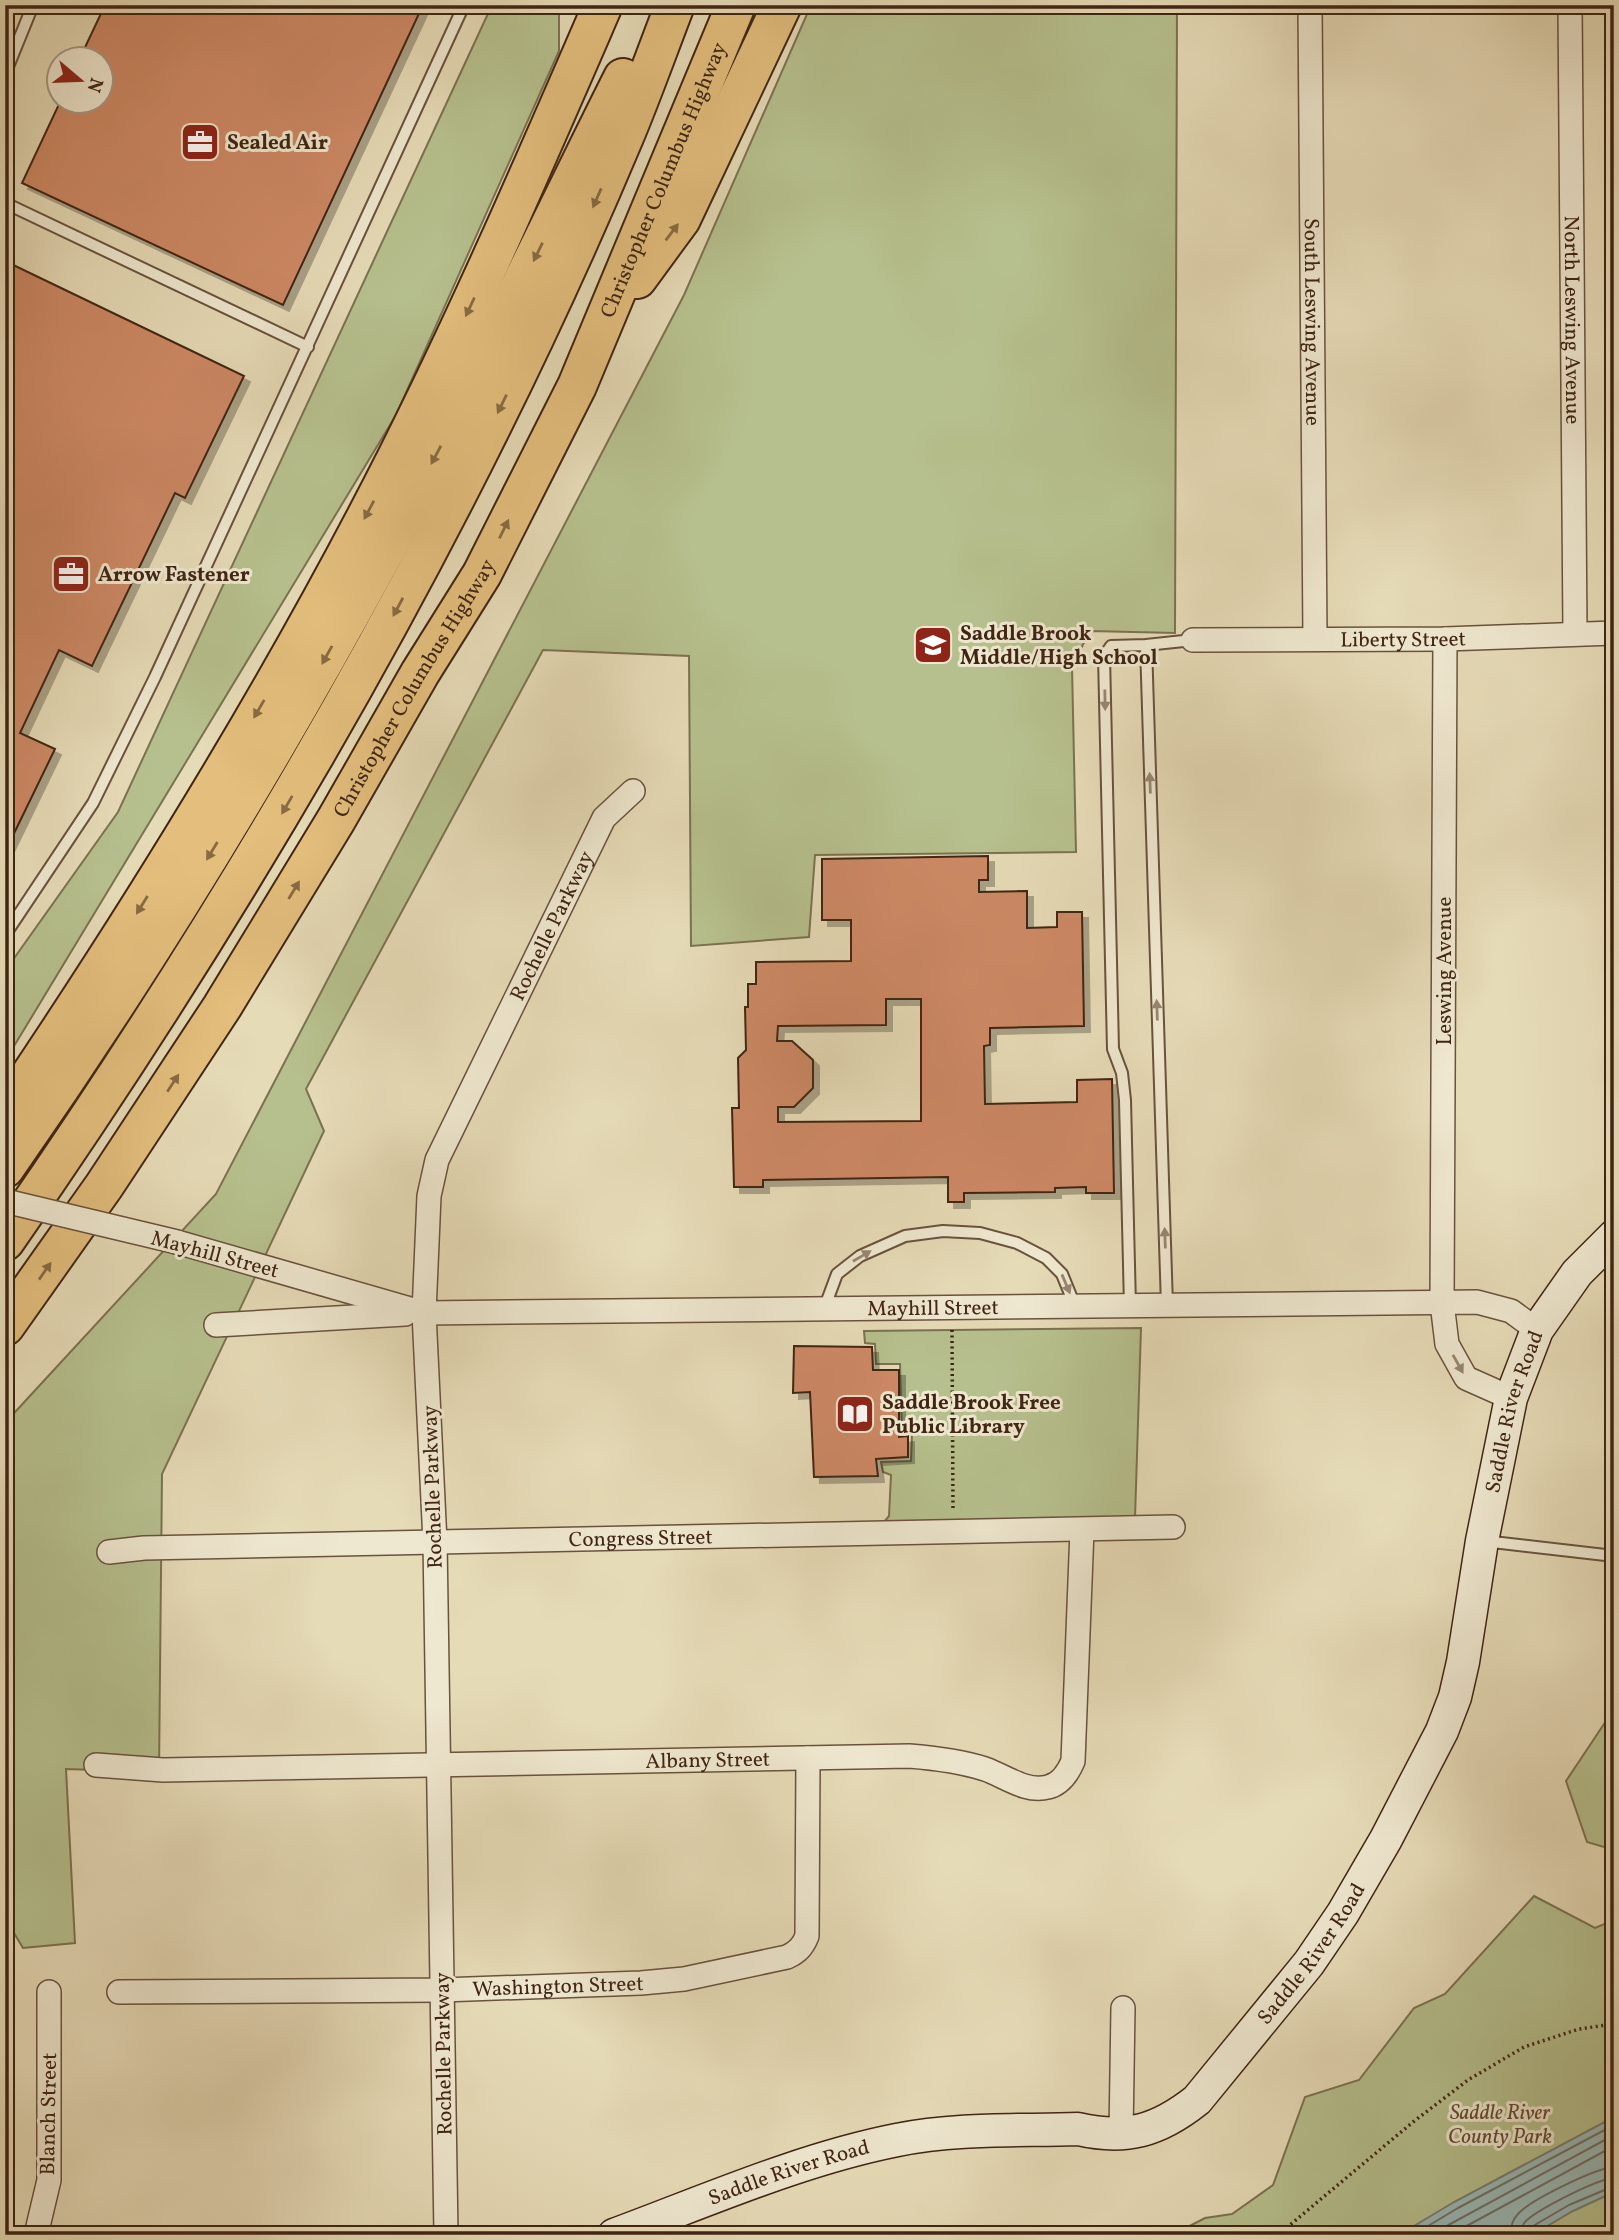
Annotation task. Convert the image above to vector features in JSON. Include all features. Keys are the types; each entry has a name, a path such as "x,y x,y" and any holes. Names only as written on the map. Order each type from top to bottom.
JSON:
{"highway":[{"path":"548,132 577,5"},
{"path":"5,1112 98,975 222,774 391,469 445,360 603,5"},
{"path":"5,1168 170,919 322,665 451,426 659,5"},
{"path":"5,1241 119,1074 202,945 276,825 380,641 452,505 541,324 625,135 675,5"},
{"name":"Christopher Columbus Highway","path":"5,1326 144,1127 295,890 420,673 482,574 577,386 736,5"},
{"path":"602,326 681,219 782,5"}],"street":[{"name":"South Leswing Avenue","path":"1310,5 1315,639"},
{"name":"North Leswing Avenue","path":"1570,5 1575,633"},
{"name":"Liberty Street","path":"1194,640 1446,639 1614,633"},
{"name":"Leswing Avenue","path":"1442,1303 1446,639"},
{"name":"Rochelle Parkway","path":"446,2235 435,1542 424,1313 429,1196 437,1160 604,818 633,791"},
{"name":"Mayhill Street","path":"5,1201 177,1242 424,1313"},
{"name":"Saddle River Road","path":"614,2235 845,2152 897,2140 951,2132 1077,2129 1098,2134 1121,2134 1155,2127 1178,2115 1197,2100 1309,1963 1343,1913 1386,1839 1442,1731 1455,1697 1463,1662 1482,1541 1511,1398 1537,1330 1577,1273 1614,1236"},
{"name":"Mayhill Street","path":"216,1325 424,1313 1477,1302 1511,1311 1537,1330"},
{"path":"1442,1303 1447,1344 1466,1378 1511,1398"},
{"name":"Congress Street","path":"108,1552 144,1548 1173,1527"},
{"name":"Albany Street","path":"96,1765 163,1770 909,1756 948,1760 986,1769 1035,1788 1049,1787 1068,1774 1073,1761 1082,1530"},
{"name":"Washington Street","path":"119,1992 442,1990 640,1983 684,1979 794,1954 804,1945 807,1936 808,1758"},
{"name":"Blanch Street","path":"36,2235 49,2180 49,1992"},
{"path":"1121,2134 1123,2008"}],"lane":[{"path":"5,74 33,5"},
{"path":"5,935 93,803 155,677 464,5"},
{"path":"5,203 308,347"},
{"path":"1130,1306 1125,1100 1122,1073 1113,1049 1104,656 1111,646 1194,640"},
{"path":"1146,645 1167,1306"},
{"path":"824,1309 837,1274 860,1256 905,1236 943,1231 980,1233 1017,1243 1046,1258 1062,1274 1075,1307"},
{"path":"1482,1541 1614,1556"}],"path":[{"path":"952,1330 954,1521"},
{"path":"1278,2235 1413,2122 1468,2080 1524,2047 1579,2029 1614,2024"}],"green space":[{"path":"492,5 559,5 559,51 396,415 5,1061 5,971 118,812"},
{"name":"Saddle Brook Middle/High School","path":"811,5 1177,5 1175,633 1090,631 1072,666 1076,852 815,855 809,937 691,946 689,656 543,650 306,1089 324,1131 162,1474 159,1772 66,1769 75,1943 23,1948 5,1918 5,1423 216,1194 684,295"},
{"path":"1141,1328 1135,1518 884,1522 889,1516 891,1475 883,1472 881,1462 911,1461 912,1433 902,1432 900,1364 876,1364 875,1344 865,1343 864,1331"},
{"path":"1612,1712 1614,1850 1587,1842 1566,1781"},
{"name":"Saddle River County Park","path":"1534,1896 1595,1928 1614,1920 1614,2235 1172,2235 1205,2218 1232,2214 1273,2185 1305,2097 1359,2080 1414,2008 1445,1994"}],"water":[{"path":"1614,2117 1614,2192 1573,2211 1532,2235 1399,2235 1454,2202"}],"building":[{"name":"Sealed Air","path":"105,5 423,5 283,305 22,183 53,116 116,116 116,46 86,46"},
{"name":"Arrow Fastener","path":"7,262 244,376 185,498 175,493 92,666 59,650 20,733 55,749 5,852"},
{"path":"988,856 988,880 979,880 979,892 1027,891 1027,928 1057,927 1057,912 1082,912 1084,1026 990,1028 990,1045 984,1046 985,1104 1077,1102 1077,1080 1112,1079 1114,1193 1086,1193 1086,1187 1055,1188 1055,1192 964,1193 964,1202 948,1202 948,1177 763,1180 763,1187 734,1187 732,1108 739,1108 738,1058 746,1050 745,1007 748,1007 748,984 756,984 756,962 851,961 851,920 822,920 822,859","holes":["886,999 921,999 921,1121 778,1122 778,1107 794,1107 813,1088 813,1060 792,1041 777,1041 778,1026 886,1025"]},
{"name":"Saddle Brook Free Public Library","path":"794,1346 872,1347 873,1370 899,1370 899,1437 908,1436 908,1457 876,1459 878,1476 814,1477 810,1392 793,1393"}],"place":[{"name":"Sealed Air","path":"200,142"},
{"name":"Arrow Fastener","path":"71,574"},
{"name":"Saddle Brook Middle/High School","path":"933,645"},
{"name":"Saddle Brook Free Public Library","path":"855,1414"}]}
